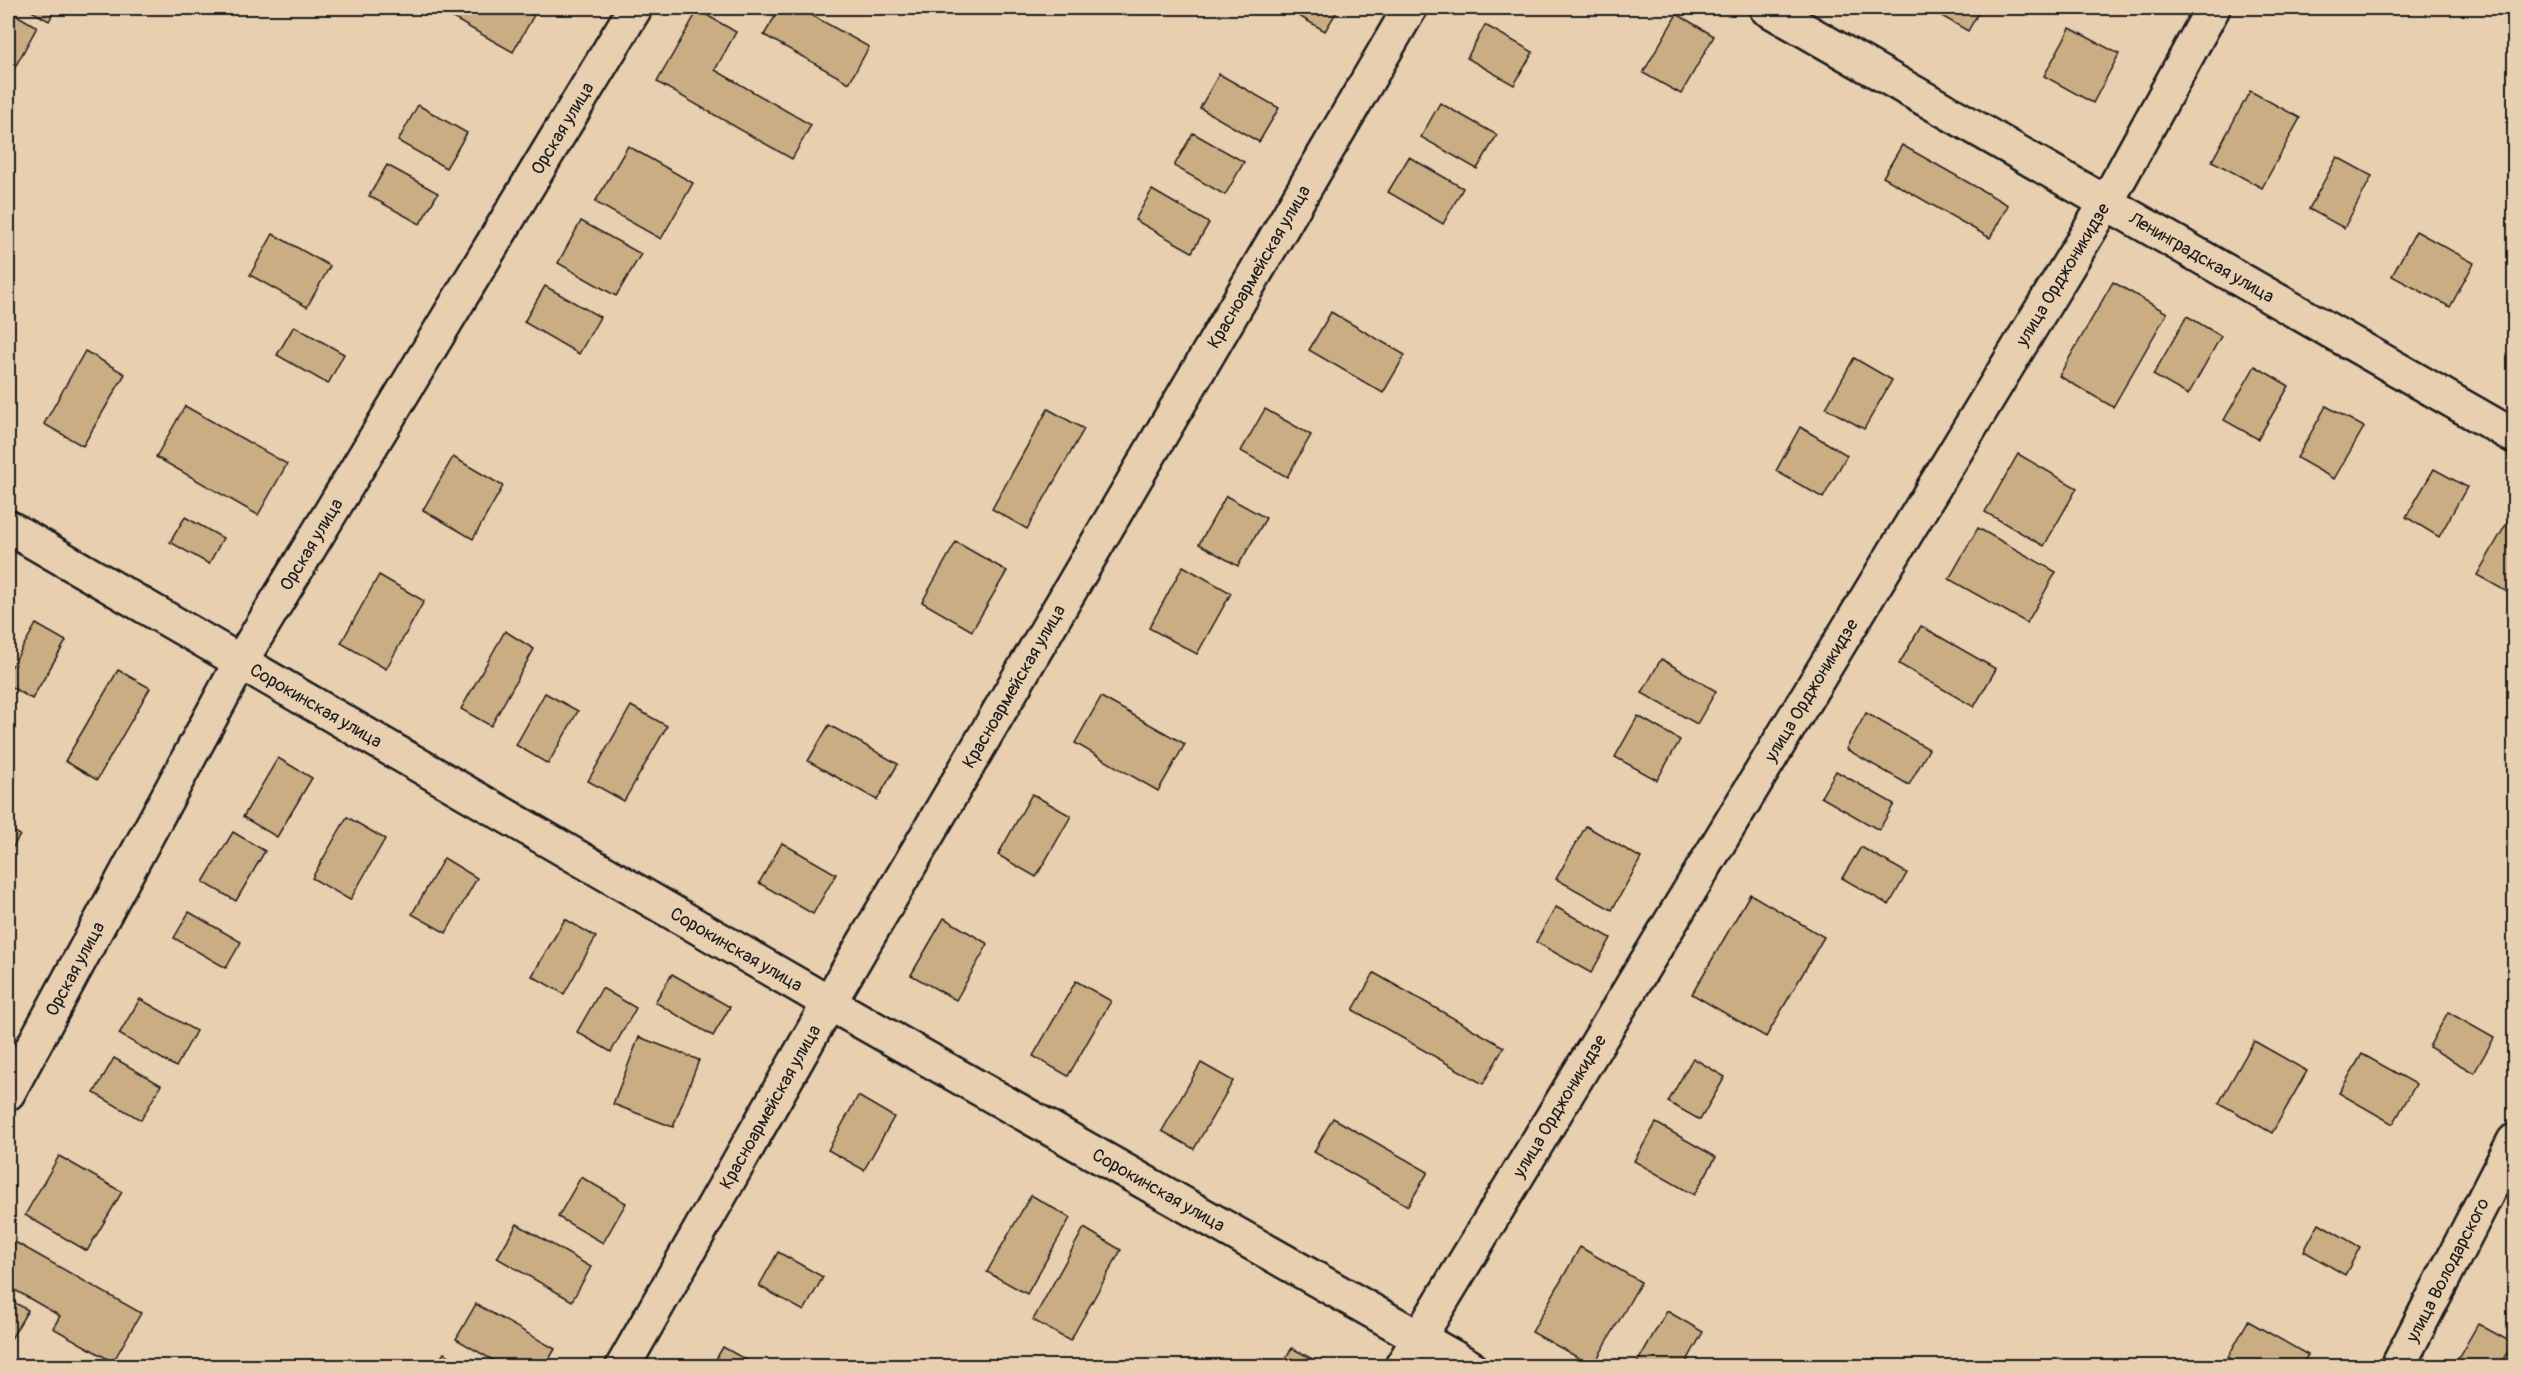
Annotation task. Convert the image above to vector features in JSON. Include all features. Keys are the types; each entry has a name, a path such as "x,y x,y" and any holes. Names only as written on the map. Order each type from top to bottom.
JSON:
{"street":[{"name":"Орская улица","path":"8,1093 242,661 635,8"},
{"name":"Красноармейская улица","path":"623,1366 829,1003 1410,8"},
{"name":"Ленинградская улица","path":"1766,8 2514,436"},
{"name":"улица Орджоникидзе","path":"1402,1366 2106,203 2214,8"},
{"name":"Сорокинская улица","path":"8,526 829,1003 1285,1264 1469,1366"},
{"name":"улица Володарского","path":"2398,1366 2514,1141"}],"building":[{"path":"26,8 56,8 49,21"},
{"path":"435,8 520,8 534,15 513,52"},
{"path":"780,8 799,8 869,47 849,83 764,35"},
{"path":"1285,8 1339,8 1325,31"},
{"path":"1932,8 1981,8 1968,31 1931,10"},
{"path":"8,10 37,27 14,69 8,66"},
{"path":"698,10 736,32 715,70 811,125 792,159 657,82"},
{"path":"1677,14 1714,36 1681,94 1643,73"},
{"path":"1485,25 1533,52 1514,85 1467,58"},
{"path":"2070,28 2119,54 2093,103 2044,76"},
{"path":"1219,74 1279,108 1259,142 1200,108"},
{"path":"2250,91 2300,118 2262,188 2212,161"},
{"path":"1440,103 1497,135 1477,169 1421,137"},
{"path":"418,105 467,133 446,168 398,141"},
{"path":"1193,133 1244,162 1225,195 1174,166"},
{"path":"1902,145 2008,205 1990,238 1883,177"},
{"path":"628,146 693,183 661,239 595,202"},
{"path":"1409,157 1463,188 1443,224 1388,192"},
{"path":"2337,157 2372,176 2344,228 2309,209"},
{"path":"387,165 438,193 420,224 369,196"},
{"path":"1152,190 1209,223 1192,252 1135,220"},
{"path":"581,221 641,254 616,296 558,263"},
{"path":"2416,231 2474,263 2450,307 2392,276"},
{"path":"273,234 330,266 307,307 250,275"},
{"path":"2113,282 2167,313 2113,407 2059,376"},
{"path":"545,286 600,317 579,354 524,322"},
{"path":"1331,312 1405,355 1383,393 1309,350"},
{"path":"2187,316 2221,336 2188,395 2153,375"},
{"path":"294,326 344,354 328,384 277,355"},
{"path":"85,351 125,374 83,446 44,424"},
{"path":"1854,358 1892,380 1864,429 1826,408"},
{"path":"2255,366 2289,386 2258,439 2224,420"},
{"path":"185,406 287,464 258,515 156,457"},
{"path":"2326,406 2364,427 2334,479 2297,458"},
{"path":"1048,409 1084,429 1027,529 992,509"},
{"path":"1265,409 1311,435 1287,477 1241,451"},
{"path":"1800,427 1847,455 1823,498 1776,471"},
{"path":"2018,454 2077,488 2044,546 1985,512"},
{"path":"453,457 503,486 473,539 423,510"},
{"path":"2434,469 2467,487 2439,537 2406,517"},
{"path":"1226,496 1266,518 1238,566 1199,544"},
{"path":"2512,514 2514,515 2514,584 2509,593 2477,575"},
{"path":"185,517 223,538 209,564 170,542"},
{"path":"1978,528 2056,572 2027,623 1949,579"},
{"path":"956,542 1007,571 972,631 922,602"},
{"path":"1183,566 1231,593 1197,654 1149,628"},
{"path":"379,575 424,601 386,669 341,643"},
{"path":"36,624 66,641 32,699 8,685 8,673"},
{"path":"1921,626 1996,669 1974,707 1899,664"},
{"path":"505,631 534,649 491,726 461,709"},
{"path":"1661,659 1716,691 1697,724 1642,693"},
{"path":"118,670 150,688 97,780 65,761"},
{"path":"545,693 578,711 548,764 516,745"},
{"path":"1101,697 1185,744 1158,791 1075,743"},
{"path":"631,706 667,726 624,801 588,781"},
{"path":"1866,713 1929,749 1909,785 1846,749"},
{"path":"1638,716 1680,740 1657,780 1615,757"},
{"path":"829,725 898,764 877,800 808,761"},
{"path":"278,758 312,778 277,837 243,817"},
{"path":"1836,771 1894,804 1879,830 1821,797"},
{"path":"1032,794 1071,816 1036,877 998,855"},
{"path":"347,817 385,839 350,900 312,878"},
{"path":"1586,826 1641,858 1612,910 1556,879"},
{"path":"8,828 20,835 8,855"},
{"path":"233,832 265,851 236,901 203,882"},
{"path":"782,843 836,874 813,914 759,883"},
{"path":"1861,847 1907,873 1889,905 1842,878"},
{"path":"444,858 477,878 446,933 412,914"},
{"path":"1750,894 1824,937 1766,1037 1692,994"},
{"path":"1556,907 1611,938 1591,973 1536,942"},
{"path":"189,912 241,942 226,968 174,938"},
{"path":"944,918 988,944 956,1000 911,975"},
{"path":"565,919 596,937 564,994 532,976"},
{"path":"1374,973 1504,1047 1483,1084 1353,1010"},
{"path":"672,974 730,1007 713,1036 655,1002"},
{"path":"1076,981 1111,1001 1068,1076 1033,1056"},
{"path":"602,988 636,1008 611,1052 577,1032"},
{"path":"140,999 196,1031 176,1067 119,1034"},
{"path":"2448,1012 2494,1038 2474,1073 2429,1047"},
{"path":"639,1037 699,1060 673,1127 613,1104"},
{"path":"2254,1041 2307,1071 2272,1133 2219,1103"},
{"path":"2362,1054 2416,1084 2393,1124 2339,1093"},
{"path":"114,1058 161,1085 141,1120 94,1093"},
{"path":"1693,1058 1725,1077 1700,1120 1668,1102"},
{"path":"1201,1063 1233,1081 1194,1149 1162,1131"},
{"path":"858,1096 894,1117 864,1170 828,1150"},
{"path":"1333,1118 1428,1172 1408,1206 1314,1152"},
{"path":"1656,1123 1716,1157 1694,1195 1634,1161"},
{"path":"59,1156 122,1192 87,1251 25,1215"},
{"path":"581,1177 626,1203 603,1243 558,1217"},
{"path":"1031,1195 1070,1218 1027,1294 987,1272"},
{"path":"2319,1223 2360,1247 2345,1275 2304,1251"},
{"path":"517,1224 591,1267 572,1301 497,1258"},
{"path":"1084,1228 1121,1250 1070,1341 1033,1320"},
{"path":"15,1242 141,1313 113,1362 53,1328 60,1316 8,1286 8,1255"},
{"path":"1580,1247 1641,1282 1593,1366 1532,1332"},
{"path":"778,1252 823,1277 804,1311 759,1286"},
{"path":"8,1299 28,1310 8,1344"},
{"path":"476,1304 555,1349 545,1366 503,1366 456,1339"},
{"path":"1667,1311 1703,1332 1684,1366 1635,1366"},
{"path":"2248,1321 2308,1355 2301,1366 2245,1366 2228,1357"},
{"path":"2478,1324 2513,1343 2499,1366 2454,1366"},
{"path":"723,1347 757,1366 712,1366"},
{"path":"1292,1348 1325,1366 1281,1366"},
{"path":"444,1353 467,1366 435,1366"}]}
